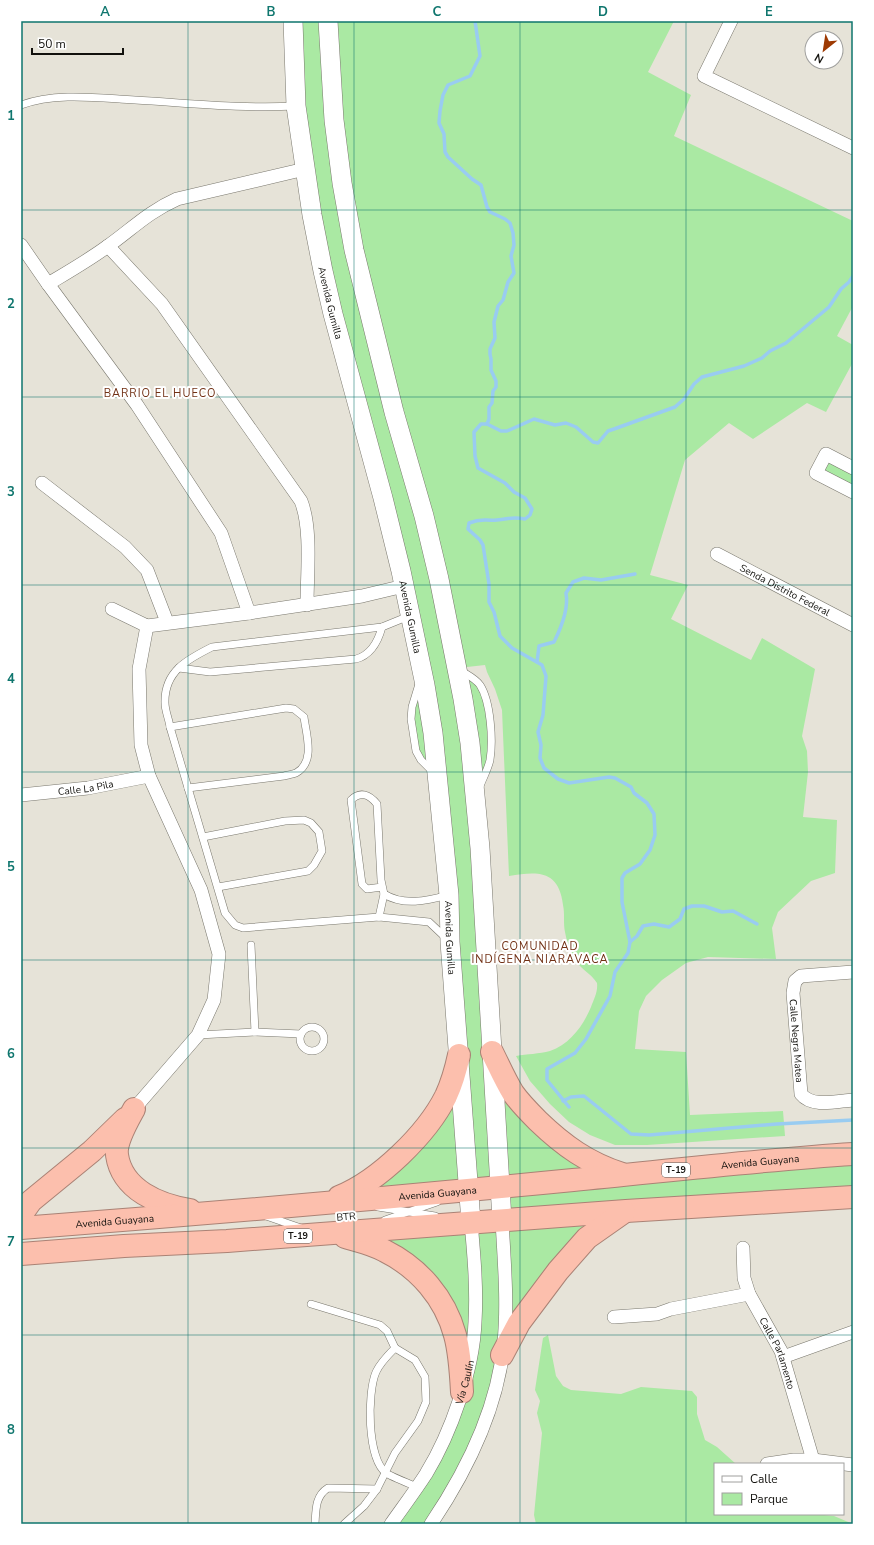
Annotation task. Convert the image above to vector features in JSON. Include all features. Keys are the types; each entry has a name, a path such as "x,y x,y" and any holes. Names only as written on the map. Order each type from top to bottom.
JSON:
{"highway":[{"path":"492,1052 514,1094 526,1110 559,1141 576,1153 597,1164 626,1175"},
{"path":"325,1203 361,1187 370,1181 391,1164 410,1144 437,1112 446,1096 460,1055"},
{"path":"134,1109 121,1134 117,1154 124,1176 145,1196 170,1207 212,1214"},
{"path":"21,1215 30,1201 92,1151 134,1109"},
{"name":"Avenida Guayana","path":"21,1228 212,1214 783,1159 853,1154"},
{"name":"T-19","path":"21,1254 124,1246 255,1239 626,1211 853,1197"},
{"path":"502,1355 530,1306 558,1271 587,1238 626,1211"},
{"path":"330,1233 370,1244 384,1250 398,1258 428,1284 449,1317 455,1335 459,1353 462,1392"}],"main road":[{"name":"Avenida Gumilla","path":"293,21 296,106 312,215 333,314 383,498 411,615 433,733 449,895 450,942 472,1222"},
{"path":"328,21 334,120 342,183 354,250 394,412 424,516 457,668 470,743 492,1052 502,1220"}],"street":[{"path":"731,21 704,76 853,148"},
{"path":"48,284 108,246 149,213 177,199 305,169"},
{"path":"21,245 137,405 221,533 249,613"},
{"path":"108,246 162,304 300,501 304,510 307,536 307,605"},
{"path":"853,468 826,454 816,473 853,492"},
{"path":"42,483 125,547 147,570 167,622"},
{"name":"Senda Distrito Federal","path":"717,554 853,625"},
{"path":"112,609 147,626 167,622 307,605 362,596 404,586"},
{"path":"134,1109 198,1035 214,1000 219,954 201,890 149,776 141,745 139,669 147,626"},
{"name":"Calle La Pila","path":"21,796 88,788 149,776"},
{"name":"Calle Negra Matea","path":"853,972 801,976 795,981 793,993 801,1094 804,1098 814,1102 853,1100"},
{"path":"431,1524 460,1477 479,1437 495,1394 502,1355 505,1324 506,1294 502,1220"},
{"name":"Vía Caulín","path":"391,1524 417,1487 436,1456 455,1413 462,1392 472,1346 475,1323 475,1275 472,1222"},
{"name":"Calle Parlamento","path":"742,1248 744,1278 749,1294 770,1331 782,1357 813,1460"},
{"path":"614,1317 657,1314 671,1309 749,1294"},
{"path":"782,1357 853,1332"},
{"path":"774,1463 794,1460 813,1460 837,1463"}],"lane":[{"path":"21,105 34,100 92,98 265,108 296,106"},
{"path":"411,615 382,627 212,647 191,658 171,677 166,692 165,704 170,727 225,913 235,925 243,928 379,917 428,922 450,942"},
{"path":"179,668 210,672 356,659 364,656 372,649 380,635 382,627"},
{"path":"170,727 286,708 294,709 304,717 309,757 307,764 297,772 284,776 188,788"},
{"path":"379,917 383,890 377,804 371,797 365,794 355,796 351,800 362,884 367,889 383,890 391,898 403,901 427,900 449,895"},
{"path":"203,837 285,820 311,822 319,832 322,851 314,865 308,871 218,888"},
{"path":"252,945 255,1032"},
{"path":"198,1035 255,1032 301,1034"},
{"name":"BTR","path":"250,1210 310,1229 358,1225 381,1222 469,1190"},
{"name":"BTR","path":"305,1212 374,1207 472,1222"},
{"path":"255,1239 295,1217"},
{"path":"311,1304 380,1325 387,1331 395,1348 415,1360 425,1377 426,1402 418,1421 395,1453 377,1489 364,1506 344,1524"},
{"path":"395,1348 385,1358 376,1372 372,1392 370,1419 373,1449 377,1462 386,1473 417,1487"},
{"path":"314,1524 321,1492 328,1488 377,1489"}],"green space":[{"path":"293,21 674,21 648,72 691,95 674,136 853,221 853,306 837,336 853,345 853,362 826,412 807,403 753,439 729,423 685,460 650,575 688,585 671,619 751,660 762,638 815,669 802,736 807,751 808,772 803,817 837,820 835,873 811,881 778,912 772,928 776,959 708,957 686,963 662,980 646,996 639,1011 635,1049 686,1052 690,1115 783,1111 785,1136 647,1145 615,1145 590,1135 569,1122 550,1104 530,1081 516,1056 550,1051 564,1044 570,1039 588,1014 596,995 597,983 573,956 567,941 564,925 564,908 561,894 557,885 552,879 538,874 519,874 509,876 502,710 485,665 458,668 475,679 486,700 491,747 475,799 492,1052 505,1078 610,1170 853,1154 853,1197 626,1211 530,1306 495,1394 431,1524 393,1524 414,1494 462,1392 428,1284 330,1233 501,1220 500,1188 469,1190 361,1187 453,1077 440,791 421,760 411,719 422,672 333,314"},
{"path":"826,454 853,468 853,492 816,473"},
{"path":"548,1335 556,1376 563,1386 571,1390 621,1394 641,1387 692,1391 697,1397 697,1414 705,1440 717,1447 735,1463 714,1463 714,1515 824,1515 834,1516 853,1524 536,1524 534,1515 542,1433 537,1413 540,1401 535,1390 543,1338"}],"waterway":[{"path":"475,21 480,56 470,76 448,85 443,95 439,123 444,134 445,152 448,157 472,179 481,185 487,207 490,212 510,223 513,233 514,245 511,256 514,273 508,282 503,300 498,306 494,322 495,338 490,349 491,370 496,381 496,387 493,391 492,403 489,407 489,419 487,424"},
{"path":"569,1107 547,1080 547,1069 575,1053 586,1039 610,996 615,972 628,953 630,942 622,902 622,878 625,873 640,864 650,850 655,835 654,814 647,803 634,793 631,787 615,778 609,777 569,783 558,779 544,768 540,758 541,745 538,732 543,715 546,676 542,665 512,648 500,636 494,612 489,602 489,584 483,545 480,540 468,529 469,523 477,521 514,518 525,519 530,515 532,509 525,498 514,492 505,483 478,468 475,456 474,432 481,424 487,424 501,431 507,431 534,419 555,425 566,423 576,427 593,442 598,443 608,431 675,407 684,399 694,384 702,377 744,366 762,358 770,351 786,343 829,307 841,289 853,276"},
{"path":"537,662 539,646 554,642 557,637 565,612 567,599 566,593 573,582 584,578 601,580 635,574"},
{"path":"630,942 637,936 643,926 654,924 669,927 680,919 684,909 692,906 704,906 722,912 733,911 757,924"},
{"path":"563,1101 571,1097 584,1096 631,1134 649,1135 777,1124 853,1120"}],"district":[{"name":"BARRIO EL HUECO","path":"160,393"},
{"name":"COMUNIDAD INDÍGENA NIARAVACA","path":"540,952"}]}
